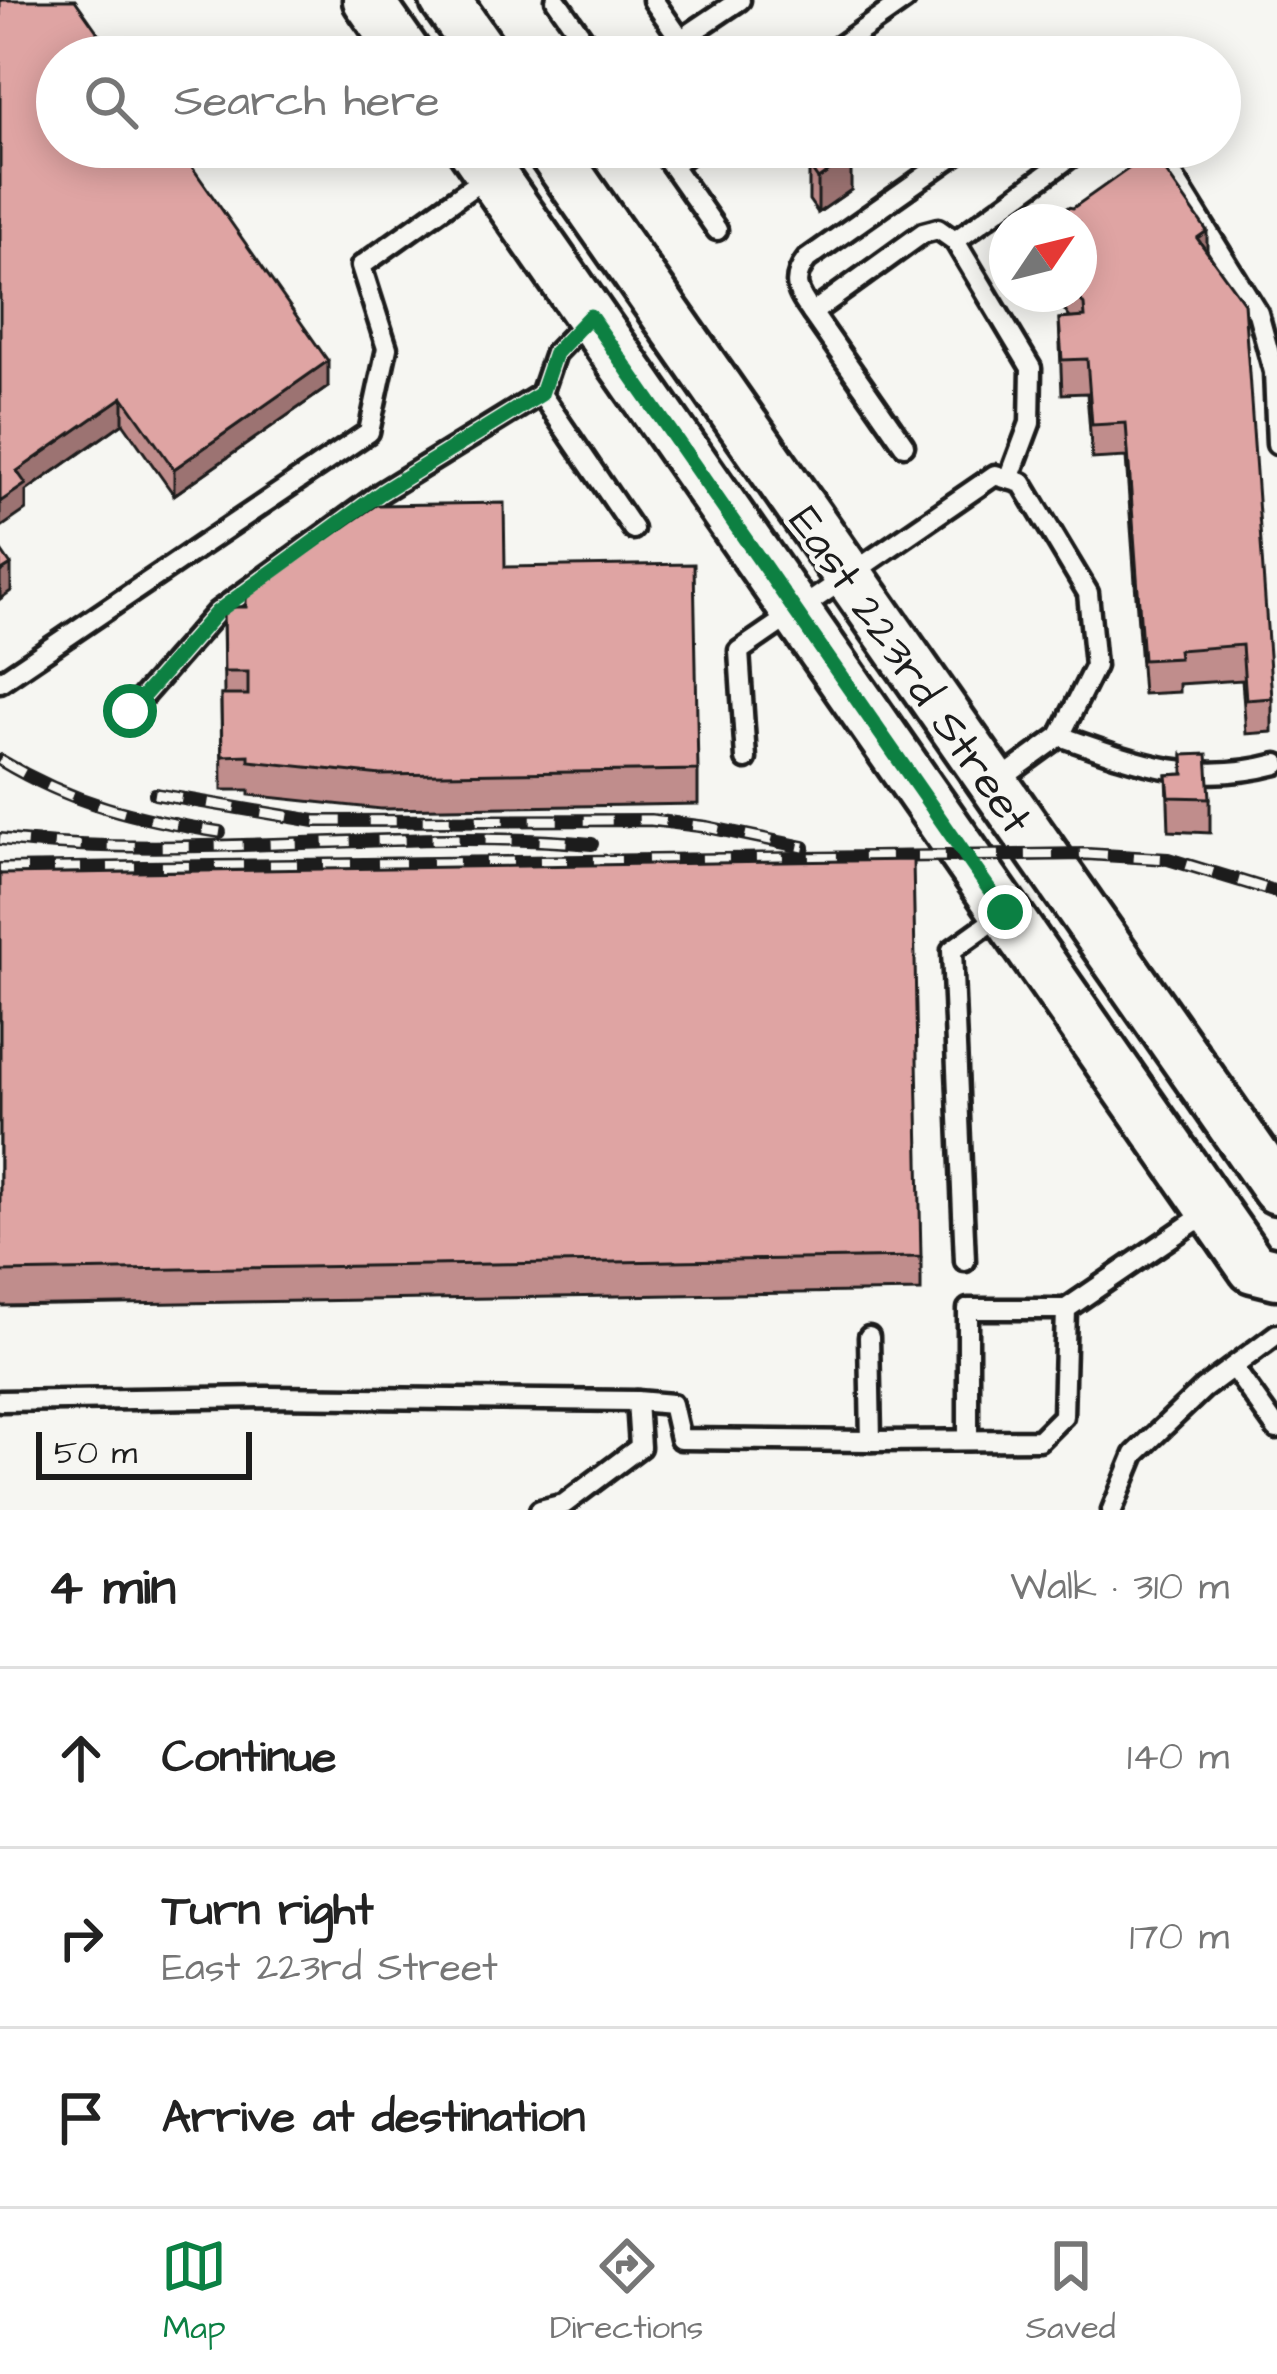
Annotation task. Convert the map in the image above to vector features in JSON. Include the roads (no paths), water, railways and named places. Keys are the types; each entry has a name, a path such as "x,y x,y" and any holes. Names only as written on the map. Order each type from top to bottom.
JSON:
{"main road":[{"path":"368,0 394,36"},
{"path":"445,0 470,36"},
{"name":"East 223rd Street","path":"504,168 590,316 1253,1268 1277,1274"},
{"name":"East 223rd Street","path":"564,168 1277,1189"}],"lane":[{"path":"556,0 581,36"},
{"path":"653,0 678,36"},
{"path":"687,36 740,0"},
{"path":"854,36 905,0"},
{"path":"0,682 369,432 387,348 361,266 482,168"},
{"path":"674,168 717,230"},
{"path":"904,445 795,290 796,273 807,259 936,168"},
{"path":"955,241 1055,168"},
{"path":"1168,168 1258,313 1274,372 1277,444"},
{"path":"812,314 923,232 938,229 955,241 1030,368 1030,423 1009,479"},
{"path":"130,711 217,612 382,492 541,394 555,353 590,316"},
{"path":"541,394 632,529"},
{"path":"746,759 739,652 995,475 1022,483 1088,593 1095,666 1060,736 993,785"},
{"path":"1060,736 1154,769 1241,774 1277,764"},
{"path":"964,1261 952,950 1005,912"},
{"path":"968,1440 968,1309 1066,1309 1212,1209"},
{"path":"0,1401 265,1396 637,1401 672,1404 680,1439 1039,1440 1064,1416 1066,1309"},
{"path":"1112,1510 1136,1454 1203,1389 1277,1334"},
{"path":"869,1337 872,1441"},
{"path":"1233,1367 1277,1429"},
{"path":"540,1510 564,1504 640,1447 637,1401"}],"railway":[{"path":"0,760 106,808 220,832"},
{"path":"155,794 315,821 651,820 804,847"},
{"path":"0,839 147,847 444,839 592,844"},
{"path":"0,869 1087,854 1168,859 1277,892"}]}
